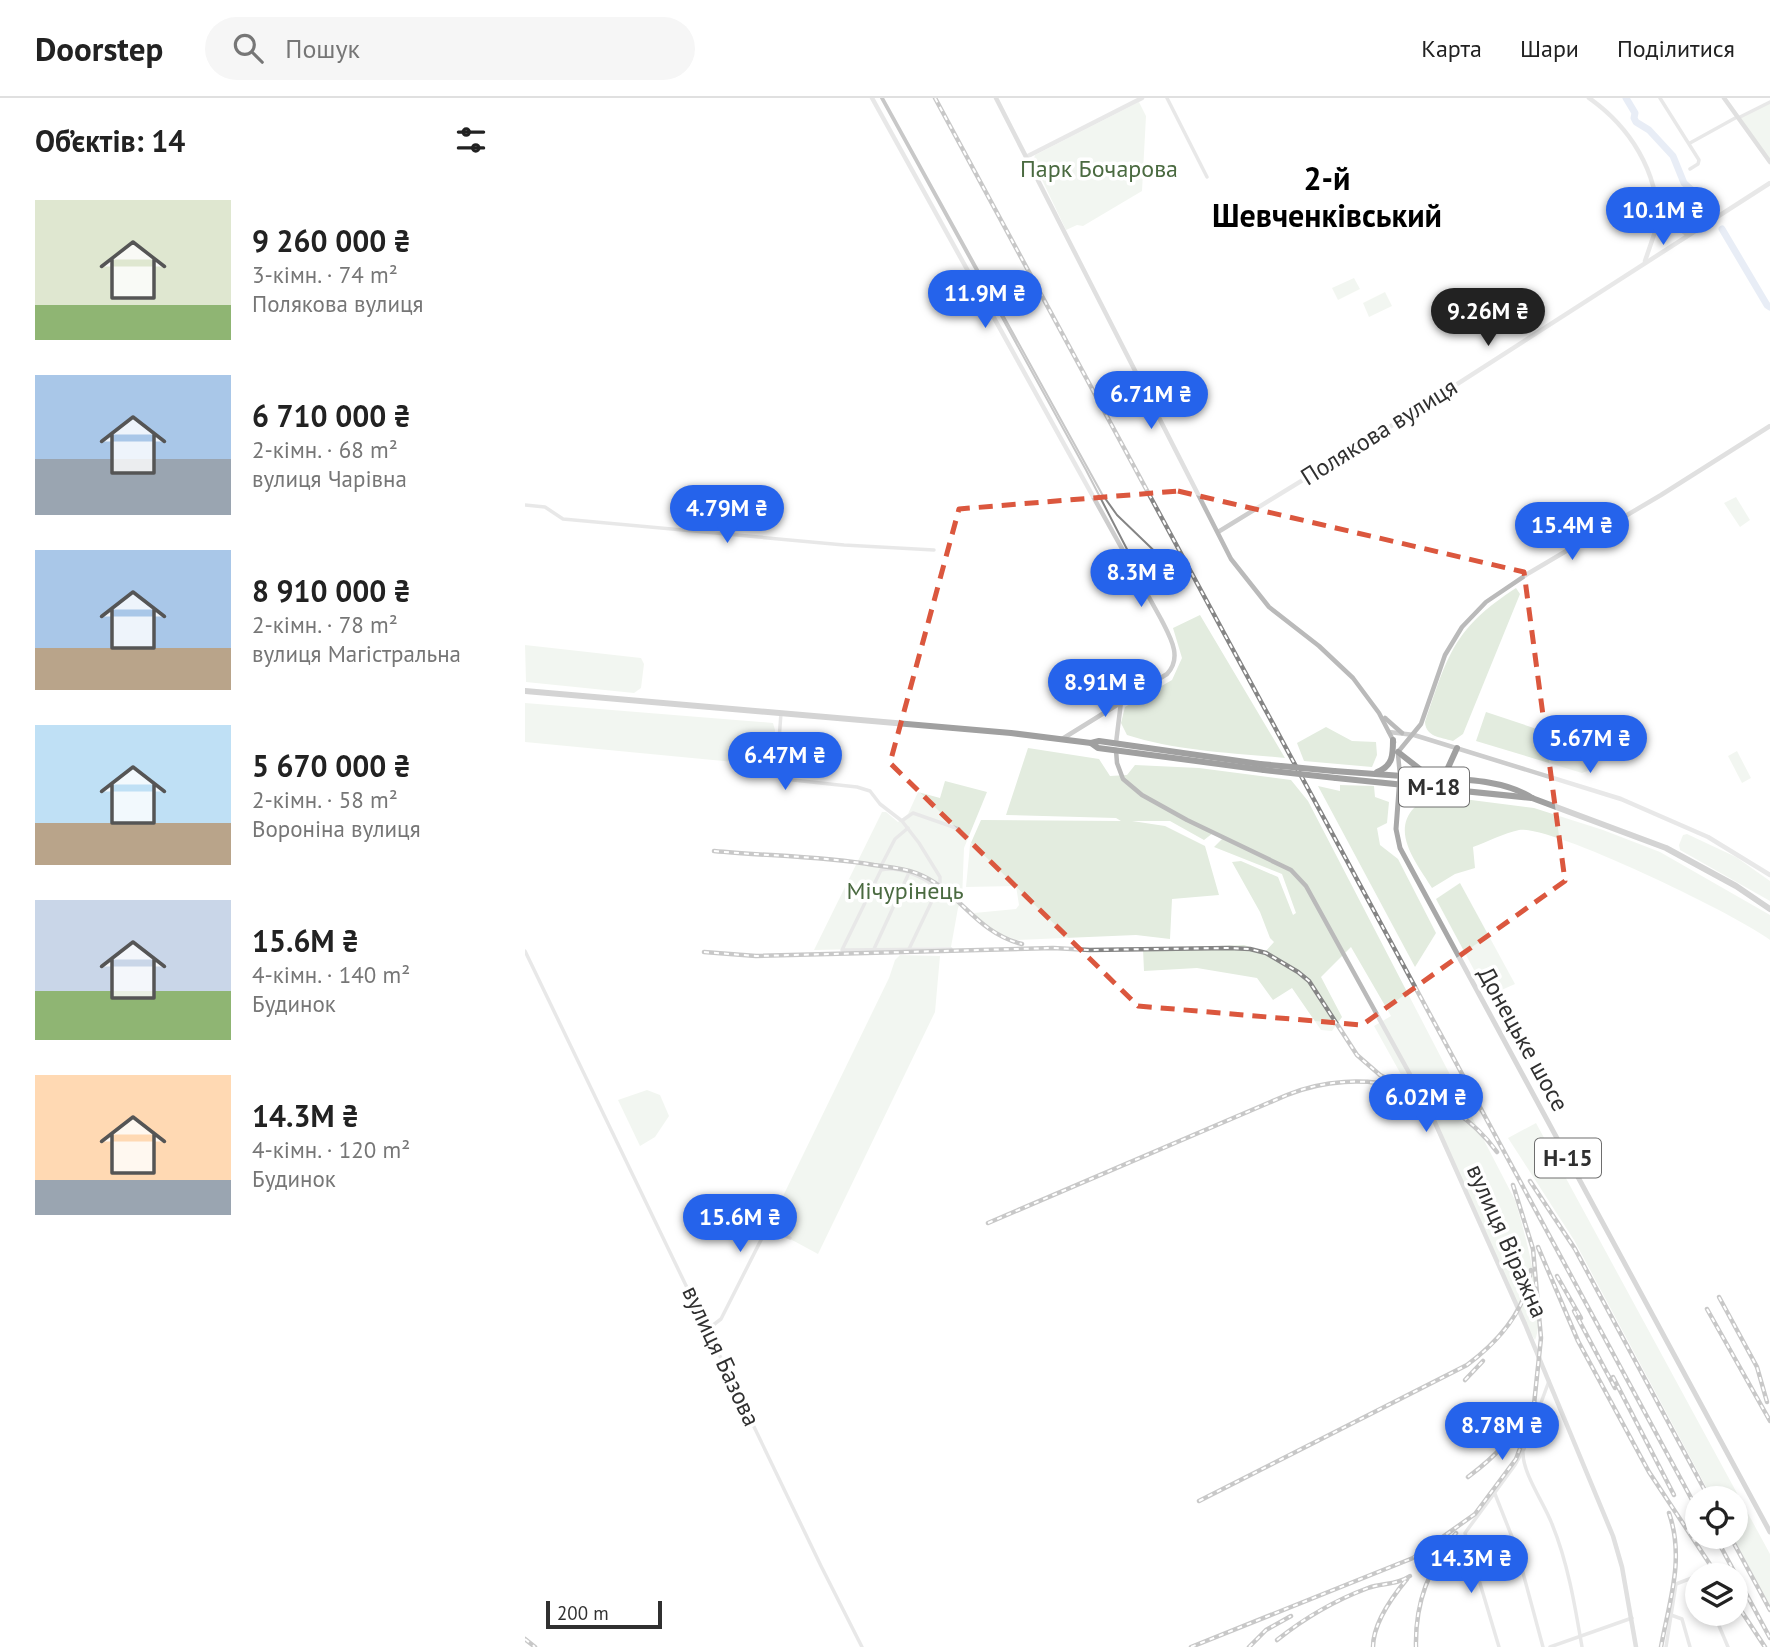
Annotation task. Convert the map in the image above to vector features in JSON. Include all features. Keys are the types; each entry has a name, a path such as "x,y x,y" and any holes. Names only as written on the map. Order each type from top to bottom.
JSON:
{"highway":[{"name":"М-18","path":"525,691 1061,739 1091,743 1098,748 1116,746 1262,767 1400,780 1532,798"},
{"path":"1373,774 1388,766 1392,758 1391,736"},
{"path":"1398,752 1434,778 1444,774 1457,748"},
{"path":"1450,762 1455,775 1469,782"},
{"name":"М-18","path":"1335,774 1373,774 1400,780 1434,778 1511,788 1666,848 1736,886 1770,909"}],"main road":[{"path":"996,98 1231,559 1269,607 1330,655 1353,678 1379,713 1391,736 1398,752 1400,780"},
{"path":"1724,98 1770,162"},
{"path":"1398,752 1421,724 1445,655 1462,627 1486,603 1529,573 1661,495 1770,426"},
{"path":"1379,713 1402,733"},
{"name":"вулиця Віражна","path":"1116,746 1117,763 1123,779 1142,795 1291,870 1306,886 1428,1107 1549,1381 1613,1536 1622,1567 1636,1647"},
{"name":"Донецьке шосе","path":"1400,780 1396,829 1400,848 1770,1532"}],"street":[{"path":"872,98 1175,650 1175,661 1171,670 1160,680 1061,739"},
{"path":"1026,157 1142,98"},
{"path":"1167,98 1207,177"},
{"path":"1588,98 1610,113 1628,133 1650,175 1658,201 1658,223 1644,262"},
{"path":"1660,98 1690,143 1699,162 1690,169"},
{"path":"1690,143 1770,102"},
{"name":"Полякова вулиця","path":"1218,532 1409,415 1770,183"},
{"path":"1658,223 1673,223 1688,235"},
{"path":"525,505 545,508 563,519 844,545 934,550"},
{"name":"вулиця Віражна","path":"1116,746 1121,701"},
{"path":"781,713 777,767 784,779 870,791 880,804 908,828 936,869 941,881 909,949"},
{"path":"1391,736 1402,733 1414,735 1621,799 1708,837 1770,875"},
{"path":"902,821 912,813 959,829"},
{"path":"882,864 895,839 908,828"},
{"path":"938,888 917,876 881,870 842,950 951,950"},
{"path":"873,950 908,875"},
{"name":"вулиця Базова","path":"525,951 862,1647"},
{"path":"708,1329 721,1319 764,1234 771,1230 790,1238"},
{"path":"1499,1647 1465,1535 1524,1449 1549,1381"},
{"path":"1524,1449 1524,1465 1553,1525 1569,1580 1582,1647"},
{"path":"1515,1465 1524,1465"},
{"path":"1495,1494 1516,1547 1543,1647"},
{"path":"1666,1647 1676,1584 1685,1580"},
{"path":"1671,1615 1678,1615 1682,1619 1690,1647"},
{"path":"1550,1647 1632,1618"},
{"path":"1719,1626 1728,1647"}],"highlighted area":[{"path":"1178,491 1524,572 1565,881 1362,1025 1138,1006 890,763 959,509"}],"green space":[{"name":"Парк Бочарова","path":"1139,102 1146,116 1142,191 1083,226 1077,225 1066,230 1033,161 1035,155"},
{"path":"1770,102 1770,162 1737,117"},
{"path":"1354,278 1360,289 1338,300 1332,288"},
{"path":"1385,292 1392,306 1369,317 1363,303"},
{"path":"1736,497 1750,520 1740,527 1724,503"},
{"path":"1516,588 1520,594 1463,734 1453,741 1435,736 1428,731 1425,722 1447,661 1478,617"},
{"path":"1200,615 1285,758 1185,748 1127,735 1121,723 1125,707 1172,680 1182,658 1173,628"},
{"path":"525,645 641,658 644,664 641,688 634,693 526,682"},
{"path":"525,703 773,723 773,760 765,765 525,742"},
{"path":"1486,712 1591,747 1595,752 1590,770 1582,773 1476,741"},
{"path":"1326,727 1352,741 1376,742 1377,755 1372,767 1304,761 1297,743"},
{"path":"1028,748 1099,759 1110,776 1127,775 1135,765 1199,768 1291,780 1308,801 1515,1200 1536,1291 1538,1327 1535,1340 1525,1324 1416,1085 1408,1087 1374,1026 1391,1016 1351,947 1321,977 1342,1017 1332,1031 1321,1030 1292,988 1273,1000 1257,978 1197,968 1144,971 1143,949 1244,945 1265,952 1274,942 1232,862 1241,861 1278,877 1293,915 1296,913 1282,874 1214,847 1223,838 1213,833 1204,840 1170,821 1132,821 1165,826 1205,846 1219,895 1172,899 1170,939 1136,935 1017,940 996,933 981,922 974,913 1016,909 1019,905 1016,886 966,887 970,845 981,820 1121,821 1116,818 1006,815"},
{"path":"1737,751 1751,778 1742,783 1728,756"},
{"name":"Мічурінець","path":"945,781 987,792 964,848 962,900 951,947 814,950 882,812 886,812 898,822 908,814 918,792 940,798"},
{"path":"1340,785 1374,786 1375,797 1389,802 1387,823 1377,828 1380,845 1398,859 1436,933 1415,967 1318,786 1340,791"},
{"path":"1432,795 1534,808 1660,852 1770,915 1770,940 1686,893 1605,856 1538,832 1519,830 1473,847 1475,868 1455,874 1432,888 1409,849 1405,828 1407,818 1414,808"},
{"path":"1687,834 1736,857 1770,881 1770,901 1680,850 1683,835"},
{"path":"1460,883 1515,984 1488,996 1436,899"},
{"path":"900,955 940,956 935,1012 818,1254 768,1227 889,978 895,960"},
{"path":"647,1090 660,1095 669,1116 655,1137 640,1146 618,1100"},
{"path":"1536,1123 1733,1486 1706,1486 1574,1240 1508,1138"},
{"path":"1748,1513 1770,1554 1770,1606 1739,1549 1748,1549"}],"waterway":[{"path":"1626,98 1635,113 1636,122 1649,130 1673,156 1684,183 1713,209"},
{"path":"1722,229 1770,307"}],"tram line":[{"path":"881,98 1086,470 1145,584 1154,588 1165,586 1174,576 1171,567 1117,515 1102,494 883,98"}],"railway":[{"path":"935,98 1685,1487"},
{"path":"714,851 834,860 911,871 944,889 991,930 1022,944"},
{"path":"704,952 756,956 1053,948 1250,949 1266,953 1309,981 1357,1055 1380,1075 1404,1087"},
{"path":"988,1223 1287,1095 1315,1086 1373,1082 1429,1097 1454,1111 1477,1129 1497,1152"},
{"path":"1530,1181 1575,1249 1703,1486"},
{"path":"1191,1647 1413,1558 1475,1514 1516,1459 1533,1414 1541,1338 1533,1249 1513,1185"},
{"path":"1538,1247 1578,1341 1649,1472 1709,1563"},
{"path":"1199,1501 1467,1365 1490,1346 1509,1324 1523,1299 1531,1270"},
{"path":"1557,1276 1581,1318"},
{"path":"1719,1297 1757,1367 1767,1402"},
{"path":"1707,1309 1770,1421"},
{"path":"1574,1311 1615,1388"},
{"path":"1465,1380 1483,1361"},
{"path":"1613,1377 1674,1495"},
{"path":"1468,1477 1502,1446 1515,1429 1525,1407"},
{"path":"1661,1647 1676,1564 1674,1530 1669,1513"},
{"path":"1416,1647 1418,1615 1425,1586 1438,1559 1456,1533"},
{"path":"1722,1549 1770,1638"},
{"path":"1737,1549 1770,1610"},
{"path":"1277,1640 1309,1617 1343,1598 1410,1576"},
{"path":"1373,1647 1380,1620 1407,1579"},
{"path":"1249,1647 1266,1630 1291,1616"},
{"path":"1748,1621 1765,1647"},
{"path":"525,1639 535,1647"}],"district":[{"name":"2-й Шевченківський","path":"1327,198"}]}
